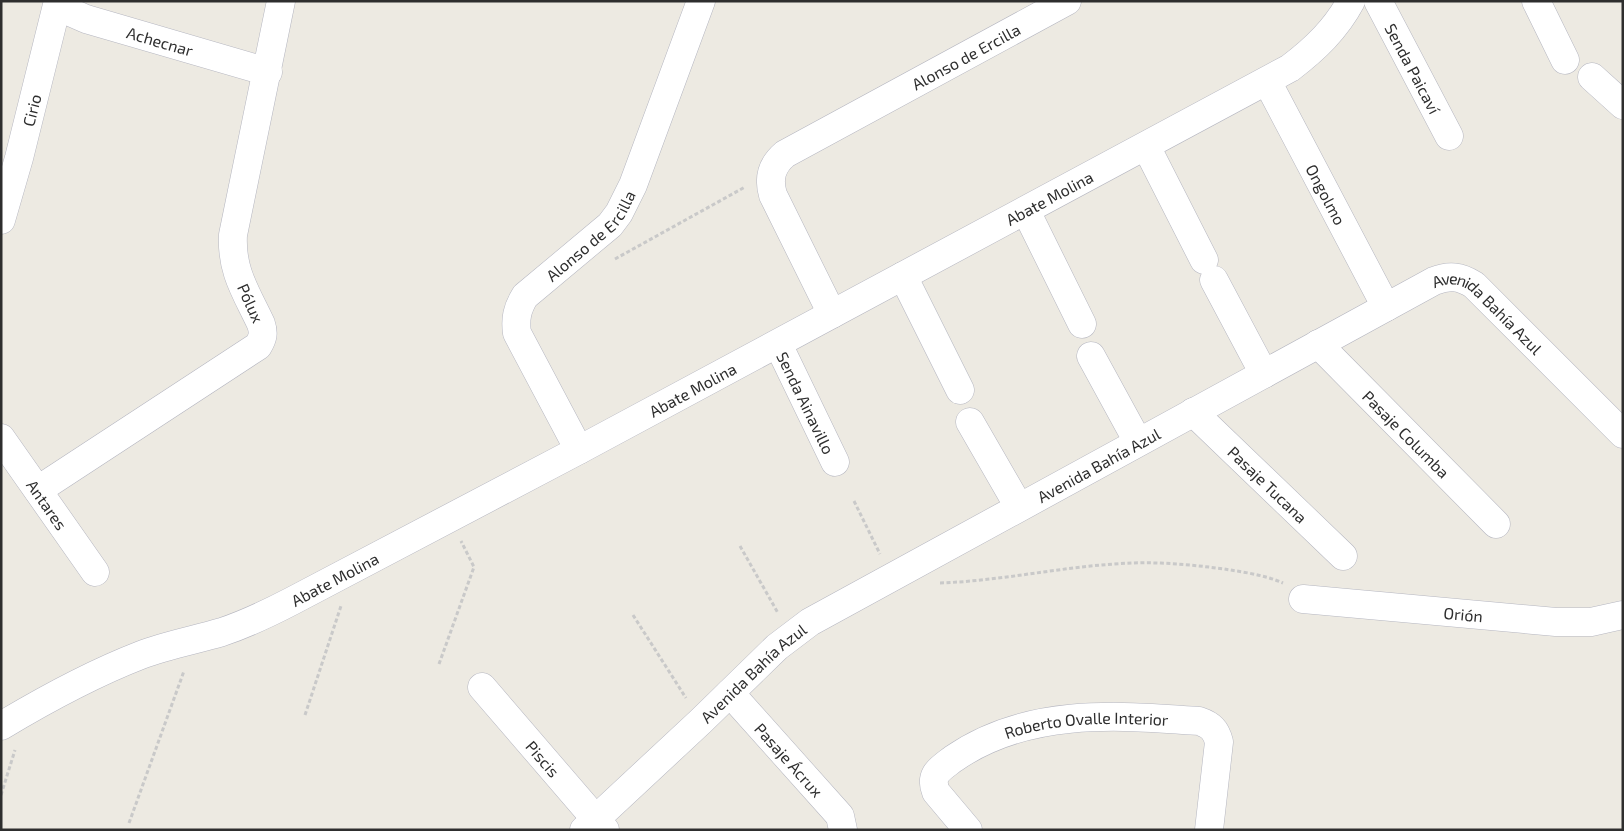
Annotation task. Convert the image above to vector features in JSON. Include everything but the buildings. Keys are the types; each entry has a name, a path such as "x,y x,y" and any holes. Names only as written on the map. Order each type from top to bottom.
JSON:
{"street":[{"name":"Achecnar","path":"58,1 70,12 86,19 268,72"},
{"name":"Cirio","path":"1,220 19,158 58,1"},
{"name":"Pólux","path":"38,490 258,346 262,338 261,324 235,270 232,253 233,235 268,72 281,1"},
{"name":"Alonso de Ercilla","path":"579,450 517,334 516,314 525,296 610,225 619,213 633,185 701,1"},
{"name":"Alonso de Ercilla","path":"772,172 779,159 785,154 1067,1"},
{"name":"Abate Molina","path":"1,726 58,693 116,665 169,646 222,632 258,618 353,570 1026,211 1290,68 1312,52 1344,15 1351,1"},
{"name":"Senda Paicaví","path":"1378,1 1449,136"},
{"path":"1536,1 1565,60"},
{"path":"1592,77 1623,105"},
{"name":"Ongolmo","path":"1266,81 1386,307"},
{"path":"1146,146 1264,374"},
{"path":"772,172 770,180 773,195 832,314"},
{"path":"1026,211 1082,324"},
{"path":"903,276 960,390"},
{"name":"Avenida Bahía Azul","path":"595,826 730,693 791,636 810,622 1386,307 1445,277 1456,276 1466,279 1474,285 1623,434"},
{"name":"Senda Ainavillo","path":"778,344 835,462"},
{"name":"Pasaje Columba","path":"1318,344 1496,524"},
{"path":"1091,356 1138,442"},
{"name":"Pasaje Tucana","path":"1193,412 1343,556"},
{"path":"970,422 1019,507"},
{"name":"Antares","path":"1,438 95,572"},
{"name":"Orión","path":"1303,599 1556,622 1590,622 1623,615"},
{"name":"Piscis","path":"482,686 595,826"},
{"name":"Pasaje Ácrux","path":"730,693 840,816 843,829"},
{"name":"Roberto Ovalle Interior","path":"968,830 936,792 934,778 940,769 982,742 1021,728 1070,718 1127,716 1199,721 1213,728 1218,742 1209,830"}],"path":[{"path":"610,262 772,172"},
{"path":"854,501 892,576"},
{"path":"439,664 474,567 449,519"},
{"path":"740,546 791,636"},
{"path":"938,583 1114,564 1160,563 1197,565 1274,579 1288,584 1303,599"},
{"path":"305,715 353,570"},
{"path":"633,615 701,721"},
{"path":"129,823 196,639"}]}
